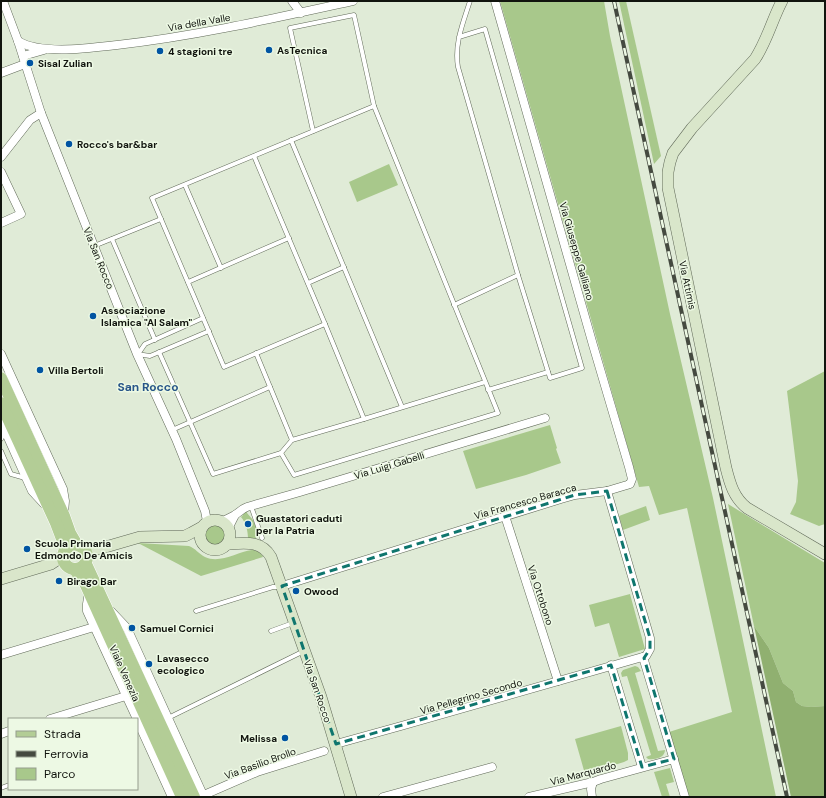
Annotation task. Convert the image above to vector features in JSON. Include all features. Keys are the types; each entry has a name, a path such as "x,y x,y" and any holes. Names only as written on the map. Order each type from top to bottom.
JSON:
{"main road":[{"name":"Viale Venezia","path":"1,378 64,516 70,533 84,554 104,604 201,796"},
{"name":"Viale Venezia","path":"1,403 52,514 64,544 67,560 83,579 182,797"},
{"path":"70,546 84,554 83,568 67,560 70,546"}],"street":[{"name":"Via San Rocco","path":"3,1 18,41 41,113 137,354 172,430 206,520"},
{"path":"292,1 301,13"},
{"name":"Via della Valle","path":"18,41 24,45 47,49 82,48 147,41 205,32 353,1"},
{"name":"Via Giuseppe Galliano","path":"495,1 631,475 632,480 630,484 607,491"},
{"name":"Via Attimis","path":"782,1 762,49 755,59 692,128 673,152 668,172 668,188 726,468 732,490 739,501 747,508 825,554"},
{"name":"Via della Valle","path":"1,74 24,60 47,49"},
{"path":"1,156 30,120 41,113"},
{"path":"1,172 21,214 1,223"},
{"name":"Viale Venezia","path":"1,354 62,489 65,500 64,516"},
{"name":"Via Luigi Gabelli","path":"228,532 236,515 243,509 251,506 545,418"},
{"name":"Viale Venezia","path":"1,422 3,435 32,491 52,514"},
{"path":"607,491 650,638 650,649 644,657 686,797"},
{"name":"Via Francesco Baracca","path":"282,586 575,495 607,491"},
{"name":"Via Ottobono","path":"505,516 558,681"},
{"path":"84,554 140,537 191,533 206,520 219,519 228,532 224,547 216,550 206,547 195,539 179,534"},
{"path":"203,544 200,536 206,520"},
{"name":"Via San Rocco","path":"228,532 245,543 261,546 271,557 321,697 351,797"},
{"path":"1,579 50,564 57,560 67,560"},
{"name":"Viale Venezia","path":"89,592 87,611 137,718"},
{"name":"Viale Venezia","path":"104,604 127,628 168,718 201,796"},
{"path":"1,655 94,627"},
{"name":"Via Pellegrino Secondo","path":"336,744 611,665 644,657"},
{"path":"611,665 642,767 674,759"},
{"path":"53,718 126,696"},
{"name":"Viale Venezia","path":"139,731 172,797"},
{"name":"Via Basilio Brollo","path":"201,796 257,772 324,751"},
{"path":"383,797 492,766"},
{"name":"Via Marquardo","path":"529,797 594,782 642,767"},
{"path":"592,797 591,789 594,782"}],"lane":[{"path":"459,37 484,29 582,368 550,378 518,275 456,59 456,50 459,37 470,1"},
{"path":"281,453 294,475 498,413 374,106 354,15 290,28 312,131"},
{"path":"325,324 224,366 152,198 374,106"},
{"path":"291,140 402,407"},
{"path":"254,156 364,419"},
{"path":"185,185 221,268"},
{"path":"94,246 161,219"},
{"path":"188,282 289,238"},
{"path":"112,239 155,340"},
{"path":"308,283 344,267"},
{"path":"454,305 518,275"},
{"path":"204,318 145,344 137,354 150,356 209,331"},
{"path":"159,352 213,474 281,453 292,440 485,382"},
{"path":"256,353 292,440"},
{"path":"488,390 548,372"},
{"path":"172,430 270,388"},
{"path":"1,451 11,474 27,479"},
{"path":"251,506 262,538"},
{"path":"196,611 273,587 282,586"},
{"path":"271,631 294,623"},
{"path":"168,718 305,651"}],"highlighted area":[{"path":"607,491 650,638 650,649 644,658 674,759 642,767 611,665 336,744 282,586 575,495"}],"green space":[{"path":"500,1 604,1 610,36 670,314 713,498 776,797 689,797 669,732 732,712 687,508 659,515 649,486 639,487"},
{"path":"619,1 626,1 661,156 654,164"},
{"path":"389,164 398,185 357,202 349,182"},
{"path":"825,371 825,524 819,526 790,514 796,502 798,481 787,391"},
{"path":"550,425 561,463 526,475 476,489 463,451"},
{"path":"728,504 825,563 825,706 802,706 796,702 793,691 783,683 769,648 754,626"},
{"path":"246,505 247,513 253,520 256,527 256,540 248,539 248,533 241,517 243,515 238,507 240,509"},
{"path":"646,506 650,520 623,530 619,516"},
{"path":"215,522 224,526 228,535 224,544 215,548 206,544 202,535 206,526"},
{"path":"138,543 189,546 203,556 211,559 223,558 252,550 256,550 263,557 201,576"},
{"path":"630,594 645,649 619,657 609,623 595,627 589,605"},
{"path":"754,626 769,648 783,683 793,691 796,702 802,706 825,706 825,797 791,797"},
{"path":"635,666 641,671 635,673 658,751 665,750 665,753 661,757 656,759 648,759 646,757 651,755 627,676 622,677 621,673 623,670"},
{"path":"621,726 628,753 628,760 585,774 575,739"},
{"path":"670,768 674,782 666,784 670,797 662,797 654,772"}],"railway":[{"path":"614,1 787,797"}],"place":[{"name":"AsTecnica","path":"269,50"},
{"name":"4 stagioni tre","path":"160,51"},
{"name":"Sisal Zulian","path":"30,63"},
{"name":"Rocco's bar&bar","path":"69,144"},
{"name":"Associazione Islamica \"Al Salam\"","path":"93,316"},
{"name":"Villa Bertoli","path":"40,370"},
{"name":"Guastatori caduti per la Patria","path":"248,524"},
{"name":"Scuola Primaria Edmondo De Amicis","path":"27,549"},
{"name":"Birago Bar","path":"59,581"},
{"name":"Owood","path":"296,591"},
{"name":"Samuel Cornici","path":"132,628"},
{"name":"Lavasecco ecologico","path":"149,664"},
{"name":"Melissa","path":"285,738"}],"district":[{"name":"San Rocco","path":"148,387"}]}
